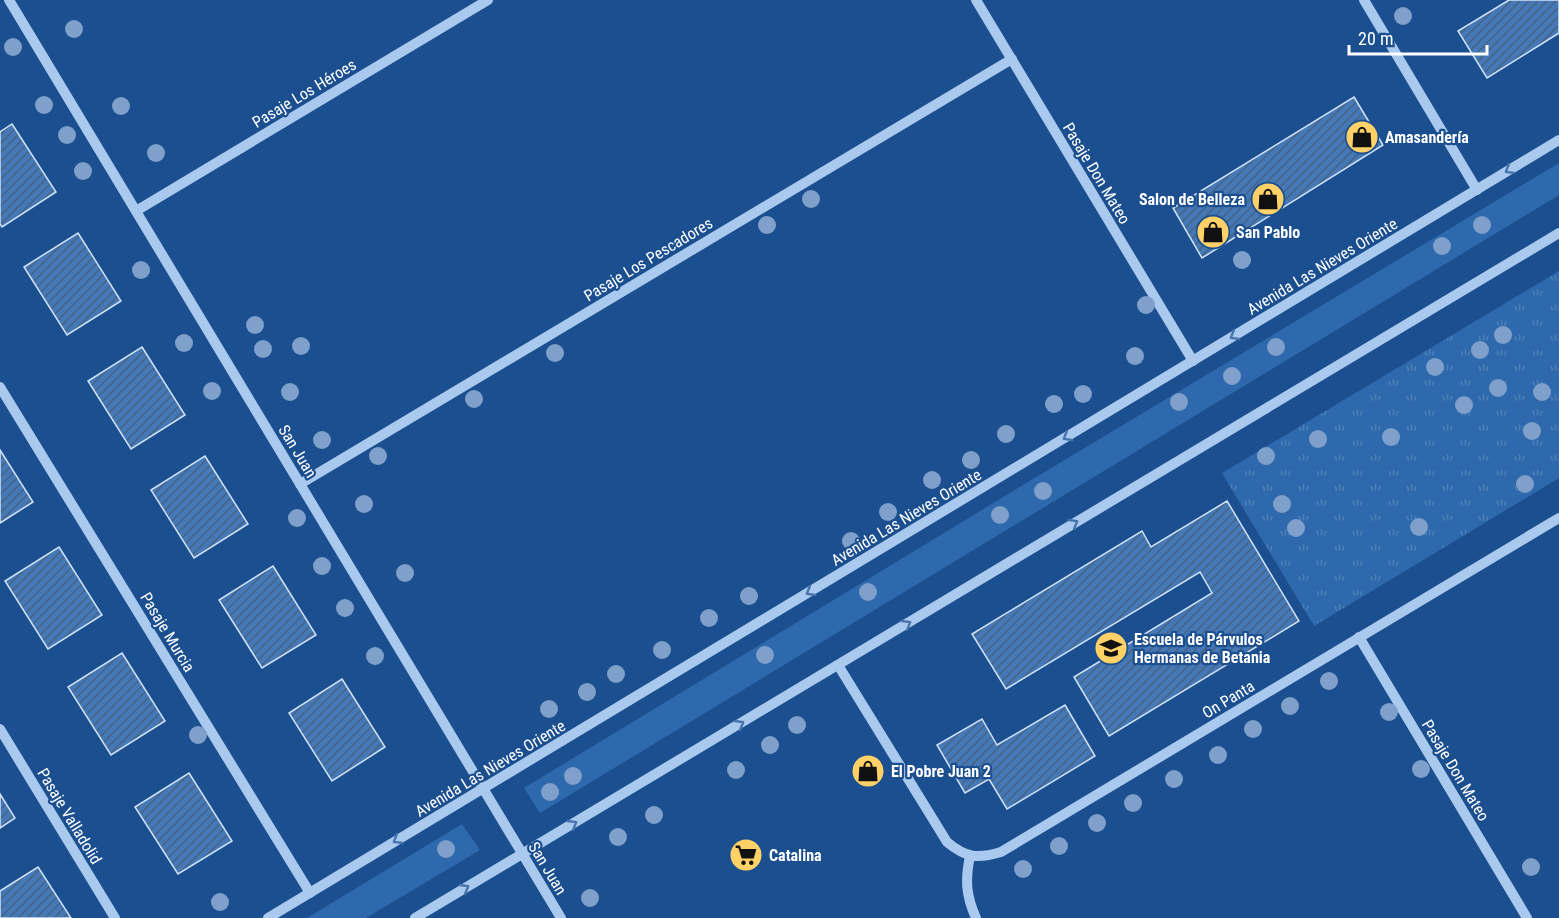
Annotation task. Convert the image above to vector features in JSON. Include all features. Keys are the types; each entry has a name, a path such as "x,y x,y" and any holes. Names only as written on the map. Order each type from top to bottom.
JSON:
{"street":[{"name":"San Juan","path":"9,0 561,918"},
{"name":"Pasaje Los Héroes","path":"136,211 488,0"},
{"name":"Pasaje Don Mateo","path":"976,0 1193,361"},
{"path":"1364,0 1477,190"},
{"name":"Pasaje Los Pescadores","path":"300,484 1012,59"},
{"name":"Avenida Las Nieves Oriente","path":"268,918 1559,140"},
{"path":"415,918 1559,233"},
{"name":"Pasaje Murcia","path":"0,387 310,893"},
{"name":"On Panta","path":"970,856 986,857 1001,852 1559,518"},
{"name":"Pasaje Don Mateo","path":"1359,638 1527,918"},
{"path":"838,665 947,842 970,856 967,888 970,905 976,918"},
{"name":"Pasaje Valladolid","path":"0,729 115,918"}],"green space":[{"path":"1559,163 1559,195 540,813 524,788 1023,485"},
{"path":"1559,271 1559,478 1314,626 1222,473"},
{"path":"462,824 480,850 366,918 307,918"}],"building":[{"path":"1509,0 1559,0 1559,33 1487,78 1458,31"},
{"path":"1354,97 1383,145 1202,258 1173,208"},
{"path":"12,124 56,192 2,227 0,224 0,132"},
{"path":"78,233 121,301 67,335 24,267"},
{"path":"142,347 185,415 131,449 88,381"},
{"path":"0,450 33,502 0,523"},
{"path":"205,456 248,524 194,558 151,490"},
{"path":"1227,501 1299,621 1109,736 1074,677 1212,593 1200,572 1006,689 972,634 1142,531 1151,547"},
{"path":"59,547 102,615 48,649 5,581"},
{"path":"273,566 316,635 262,668 219,600"},
{"path":"122,653 165,721 111,755 68,687"},
{"path":"342,679 385,747 332,781 289,713"},
{"path":"1065,705 1095,756 1007,809 989,779 965,793 937,745 982,719 997,745"},
{"path":"189,773 232,841 178,874 135,807"},
{"path":"0,794 15,818 0,828"},
{"path":"38,867 71,918 0,918 0,891"}],"place":[{"name":"Amasandería","path":"1362,137"},
{"name":"Salon de Belleza","path":"1268,199"},
{"name":"San Pablo","path":"1213,232"},
{"name":"Escuela de Párvulos Hermanas de Betania","path":"1111,648"},
{"name":"El Pobre Juan 2","path":"868,771"},
{"name":"Catalina","path":"746,855"}]}
